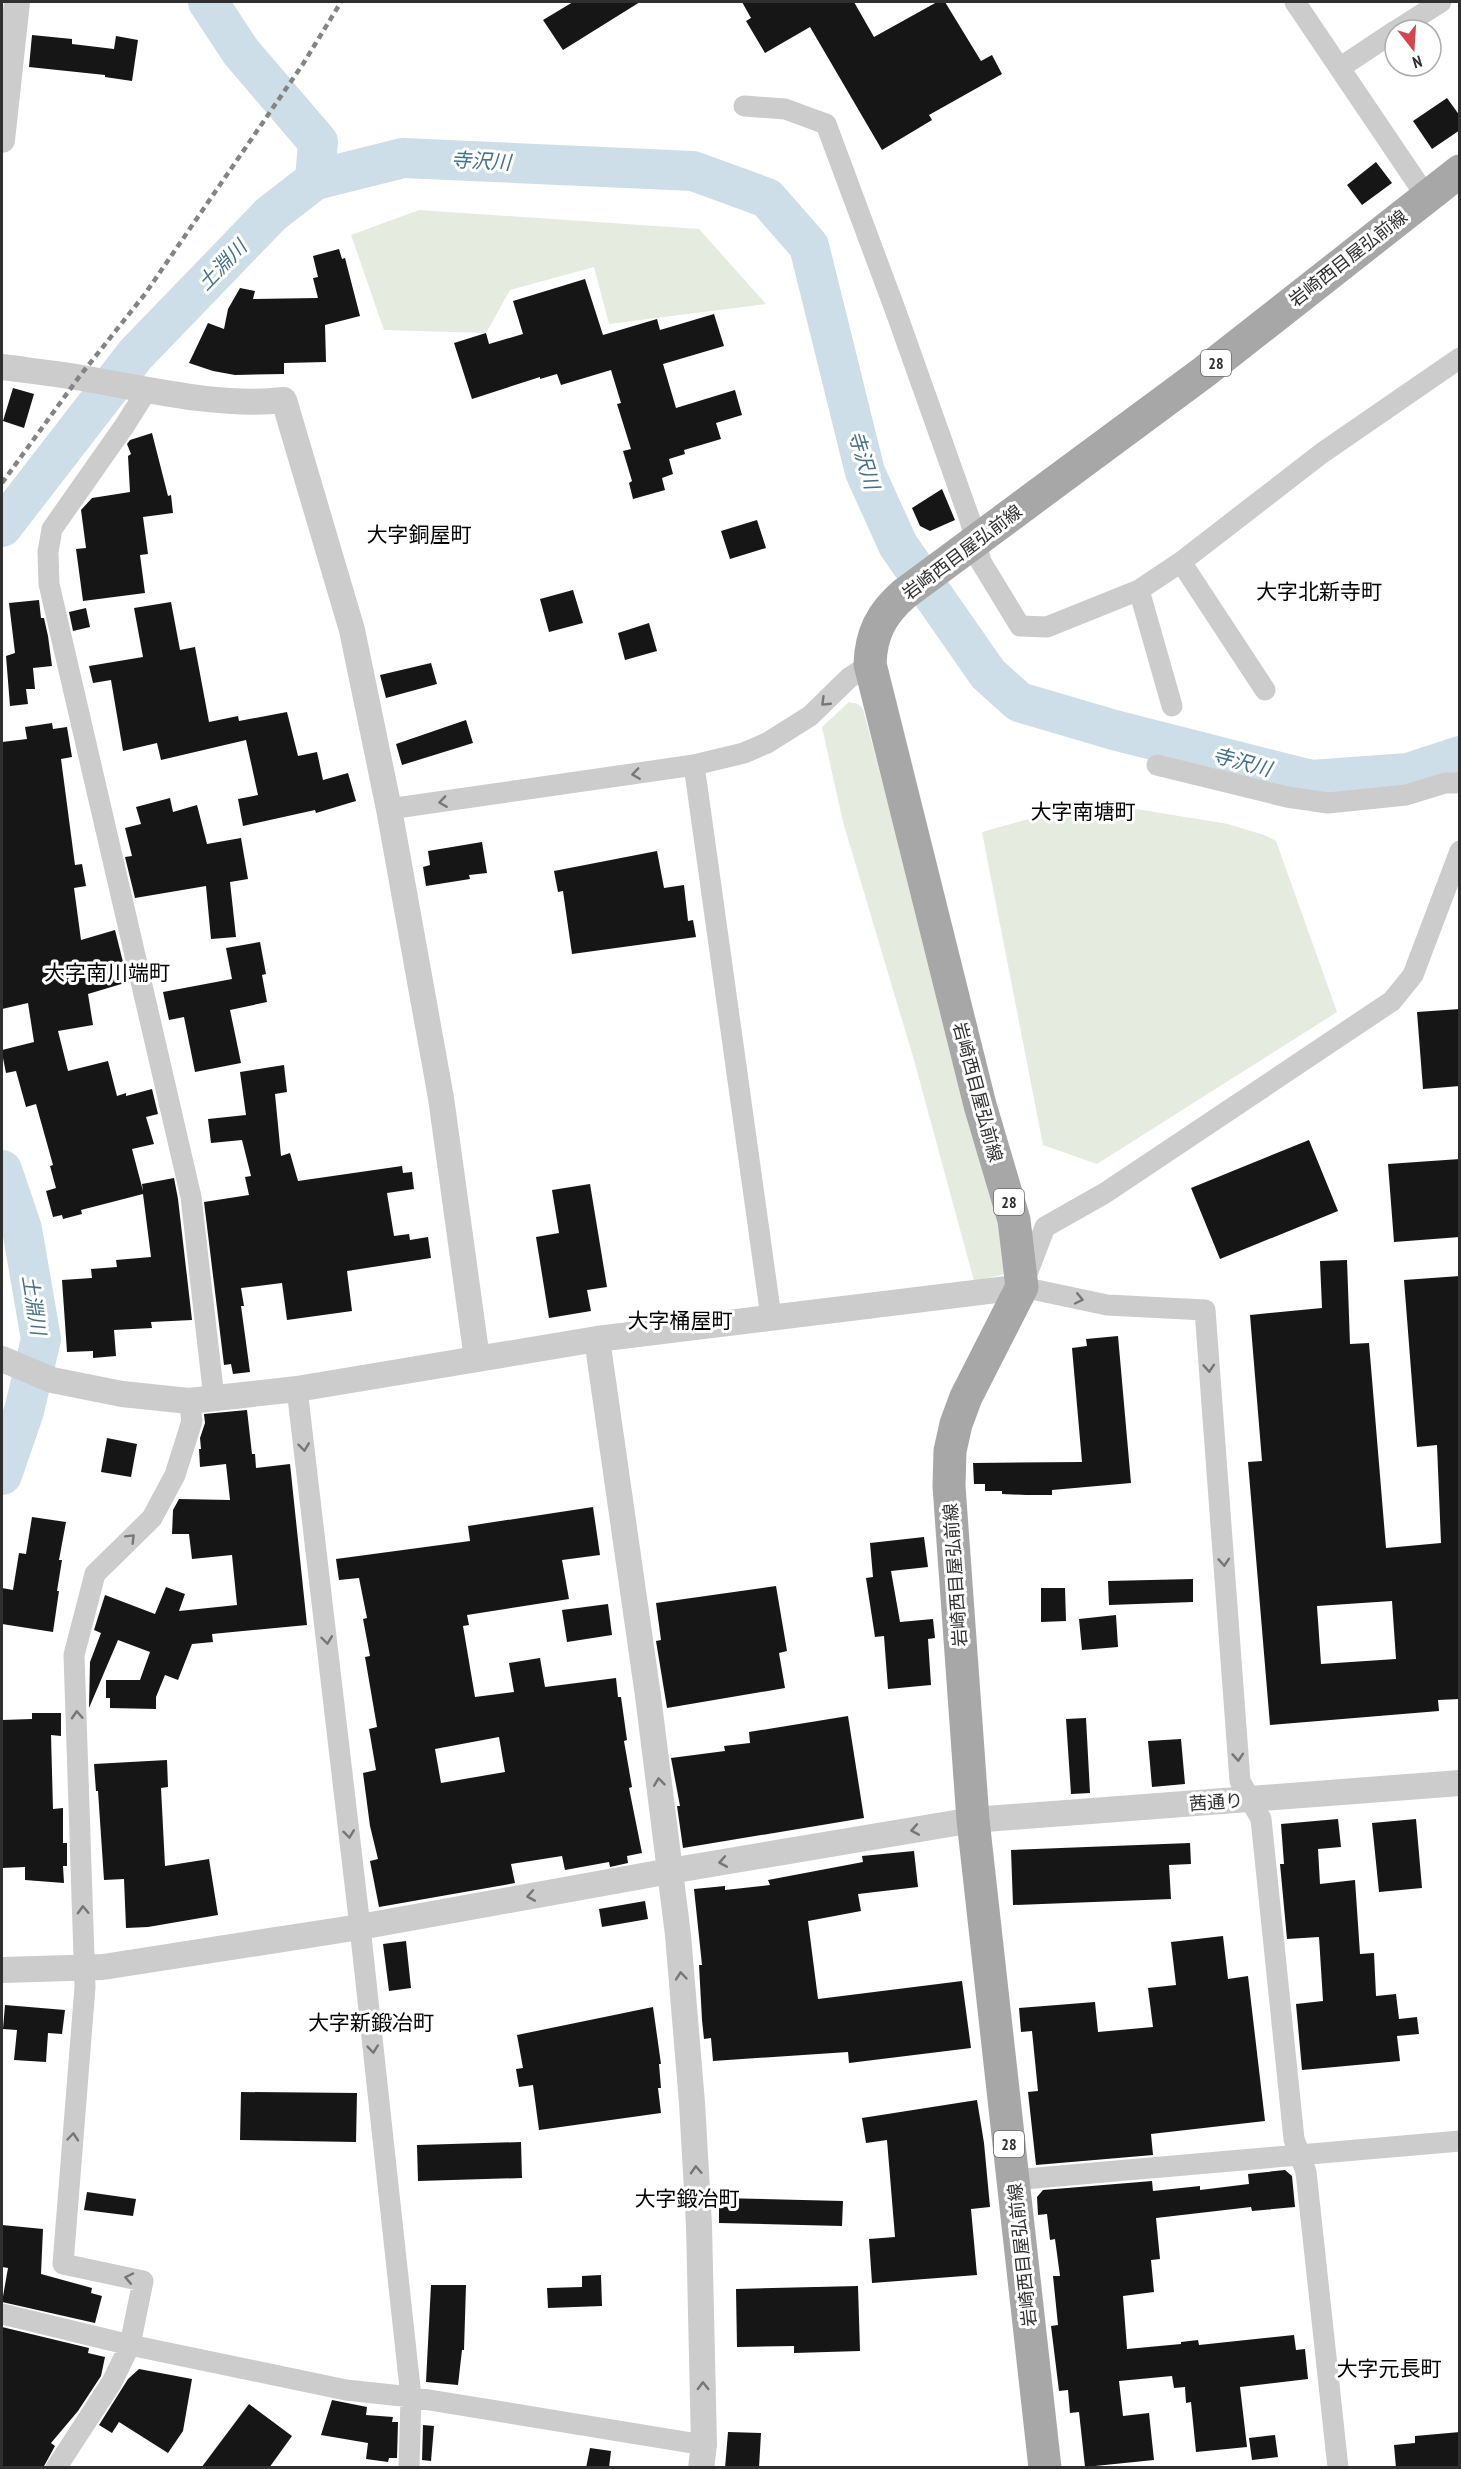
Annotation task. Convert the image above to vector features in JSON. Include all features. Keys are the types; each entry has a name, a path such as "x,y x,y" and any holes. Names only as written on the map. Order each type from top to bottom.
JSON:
{"main road":[{"name":"岩崎西目屋弘前線","path":"1045,2468 973,1820 949,1486 950,1451 956,1424 966,1397 1022,1287 1014,1220 977,1093 870,664 871,645 876,627 904,594 1204,372 1460,171"}],"street":[{"path":"2,141 17,2"},
{"path":"1295,2 1426,196"},
{"path":"1416,18 1441,2"},
{"path":"1341,67 1383,40"},
{"path":"744,106 785,109 826,124 896,312 971,544 1020,626 1047,627 1139,590 1181,562 1322,453 1460,358"},
{"path":"2,367 90,379 147,390 254,403 284,399 352,630 389,809 441,1098 477,1359"},
{"path":"56,2468 112,2382 130,2346 143,2281 63,2264 85,1987 74,1655 95,1574 152,1518 175,1475 192,1421 202,1400 190,1197 49,584 48,552 52,529 147,390"},
{"path":"1181,562 1265,690"},
{"path":"1139,590 1172,706"},
{"path":"389,809 694,765 744,753 767,743 810,716 849,678 870,664"},
{"path":"694,765 771,1317"},
{"path":"1157,765 1287,797 1328,803 1406,795 1445,783 1460,783"},
{"path":"1022,1287 1046,1227 1105,1192 1392,1001 1413,975 1460,851"},
{"path":"4,1360 52,1380 122,1394 202,1400 297,1389 597,1339 1022,1287 1107,1305 1205,1310 1240,1782 1252,1799 1261,1819 1293,2139 1306,2172 1338,2468"},
{"path":"2,2314 130,2346 346,2390 411,2397 702,2456 699,2224 692,2103 670,1871 645,1673 597,1339"},
{"path":"297,1389 360,1927 411,2397 409,2468"},
{"name":"茜通り","path":"2,1970 84,1969 360,1927 670,1871 973,1820 1460,1783"},
{"path":"1013,2180 1460,2140"}],"shaded area":[{"path":"419,210 699,229 766,304 609,324 594,267 510,290 486,333 384,330 351,235"},
{"path":"849,702 858,704 863,709 1000,1225 1006,1274 974,1281 914,1060 843,822 822,727"},
{"path":"1071,807 1130,808 1228,824 1276,841 1337,1012 1097,1164 1043,1145 982,832"}],"building":[{"path":"573,2 640,2 563,50 543,20"},
{"path":"742,2 854,2 874,37 937,2 945,2 981,61 992,55 1002,74 929,115 932,120 882,150 810,27 765,53 746,21 751,18"},
{"path":"32,35 72,39 72,44 114,49 116,36 138,40 132,81 105,77 105,75 29,67"},
{"path":"1447,98 1460,116 1460,130 1432,149 1413,121"},
{"path":"1376,162 1392,183 1362,205 1347,185"},
{"path":"339,249 342,259 345,258 360,316 325,325 326,362 284,363 284,374 235,375 189,363 208,323 224,329 228,309 240,288 255,291 253,299 318,298 313,278 318,277 313,256"},
{"path":"585,279 603,335 657,319 660,330 714,314 724,346 663,364 676,408 735,390 742,415 716,423 721,439 684,450 685,454 669,459 673,474 662,478 665,490 633,499 629,483 632,481 623,451 631,449 617,404 621,403 611,370 561,385 557,374 540,379 540,377 472,399 454,343 486,333 489,344 523,334 513,301"},
{"path":"13,388 34,394 24,428 3,421"},
{"path":"152,433 168,496 171,495 173,513 143,517 148,554 140,555 145,593 83,601 76,549 86,548 81,510 92,498 130,492 128,456 131,454 127,444 130,440"},
{"path":"942,489 955,520 930,531 920,526 912,508"},
{"path":"757,520 766,548 730,559 721,531"},
{"path":"573,590 583,623 549,632 540,599"},
{"path":"39,600 41,618 44,618 48,636 52,666 33,668 35,689 26,689 28,704 10,706 6,656 15,653 9,603"},
{"path":"171,602 180,650 195,647 209,722 238,716 239,721 287,712 298,756 317,752 323,780 348,773 356,801 316,813 315,810 243,826 238,799 258,795 246,740 161,760 157,743 123,751 111,680 93,683 89,666 143,657 134,608"},
{"path":"86,608 90,627 73,631 69,612"},
{"path":"649,623 657,651 625,660 618,633"},
{"path":"431,663 437,684 386,698 380,675"},
{"path":"466,720 473,743 402,765 396,744"},
{"path":"52,723 53,729 67,727 72,757 61,759 75,865 82,864 86,886 74,888 81,940 115,930 128,982 88,994 93,1025 58,1031 68,1071 108,1061 117,1096 152,1089 158,1114 146,1117 154,1144 132,1149 143,1191 142,1184 174,1178 192,1320 151,1322 152,1328 114,1330 116,1356 93,1358 93,1351 67,1352 62,1280 92,1278 91,1269 117,1267 116,1260 151,1257 143,1194 81,1210 82,1214 63,1219 62,1215 53,1217 46,1191 56,1188 50,1166 53,1165 36,1104 26,1107 16,1071 6,1073 2,1053 2,1050 34,1042 28,1003 2,1009 2,742 27,739 25,727"},
{"path":"170,798 173,812 197,805 207,844 241,838 248,879 230,882 236,937 211,939 206,886 135,898 125,857 132,856 125,828 141,824 136,807"},
{"path":"482,842 487,873 469,875 470,879 426,886 423,867 430,865 428,851"},
{"path":"657,851 664,888 684,885 688,921 693,920 696,937 572,954 563,891 558,892 554,871"},
{"path":"260,942 266,974 262,975 267,1002 230,1010 241,1063 195,1072 184,1017 169,1020 163,992 232,979 226,948"},
{"path":"1460,1009 1460,1086 1423,1089 1417,1012"},
{"path":"284,1065 287,1092 275,1094 281,1156 290,1153 298,1181 402,1166 403,1173 412,1172 414,1189 387,1193 394,1236 409,1234 410,1240 428,1237 431,1258 347,1271 352,1311 287,1320 282,1283 241,1288 244,1306 241,1306 250,1372 233,1374 231,1364 224,1365 204,1202 249,1195 245,1177 251,1176 242,1140 211,1143 208,1119 246,1115 240,1072"},
{"path":"1309,1140 1338,1211 1220,1259 1191,1188"},
{"path":"1460,1159 1460,1237 1394,1242 1388,1164"},
{"path":"590,1184 607,1287 587,1290 591,1311 549,1318 536,1237 559,1233 552,1190"},
{"path":"1347,1260 1350,1344 1369,1343 1386,1548 1441,1543 1437,1445 1417,1447 1404,1280 1460,1276 1460,1699 1438,1700 1439,1711 1270,1725 1248,1462 1262,1461 1250,1315 1322,1308 1320,1261","holes":["1392,1601 1396,1659 1321,1664 1317,1606"]},
{"path":"1118,1336 1131,1483 1052,1490 1052,1495 1002,1494 1002,1491 985,1491 985,1484 974,1484 973,1463 1082,1462 1072,1348 1087,1346 1086,1339"},
{"path":"247,1410 252,1454 255,1454 256,1468 290,1464 307,1625 212,1634 213,1642 192,1644 178,1680 165,1675 156,1697 156,1709 110,1708 110,1698 106,1698 106,1680 140,1680 150,1652 118,1640 89,1708 90,1662 101,1633 94,1630 105,1595 155,1614 166,1587 185,1594 179,1611 237,1605 232,1555 192,1559 189,1534 172,1534 173,1510 179,1499 230,1500 226,1464 200,1467 199,1449 201,1449 200,1438 205,1423 204,1414"},
{"path":"107,1438 137,1444 131,1477 101,1472"},
{"path":"593,1507 600,1555 562,1560 569,1599 467,1615 469,1625 463,1626 475,1697 514,1692 509,1663 540,1658 545,1687 616,1678 627,1740 624,1741 632,1787 629,1788 642,1853 627,1856 628,1863 610,1867 609,1862 565,1870 562,1856 511,1864 515,1883 379,1907 370,1861 378,1859 370,1826 363,1773 376,1770 369,1729 377,1727 365,1657 370,1656 363,1619 367,1618 359,1578 339,1580 336,1559 470,1541 468,1526","holes":["499,1737 505,1772 441,1783 435,1749"]},
{"path":"32,1517 66,1522 59,1560 62,1560 53,1632 2,1624 2,1588 13,1590 19,1553 26,1554"},
{"path":"924,1537 928,1567 891,1571 900,1622 933,1619 935,1638 928,1639 931,1685 888,1689 884,1636 875,1637 866,1578 873,1577 870,1543"},
{"path":"1193,1579 1193,1602 1109,1605 1108,1581"},
{"path":"776,1586 787,1651 779,1653 785,1688 667,1708 656,1641 661,1640 656,1603"},
{"path":"1041,1588 1065,1588 1066,1621 1041,1622"},
{"path":"608,1604 612,1635 567,1642 562,1610"},
{"path":"1116,1615 1118,1647 1082,1650 1079,1619"},
{"path":"32,1713 61,1713 61,1736 51,1735 53,1809 63,1808 63,1843 67,1843 67,1866 63,1866 64,1883 25,1880 25,1867 2,1868 2,1720 32,1719"},
{"path":"848,1716 864,1818 683,1848 677,1806 680,1806 671,1758 725,1751 724,1746 750,1743 749,1732"},
{"path":"1086,1718 1090,1793 1071,1794 1066,1719"},
{"path":"1181,1739 1185,1784 1152,1787 1148,1741"},
{"path":"167,1760 168,1787 161,1788 165,1866 209,1859 218,1915 148,1927 126,1928 124,1879 104,1880 94,1764"},
{"path":"1338,1819 1341,1847 1318,1849 1320,1884 1355,1880 1360,1954 1374,1953 1376,1996 1396,1994 1399,2019 1417,2017 1419,2034 1397,2036 1400,2061 1302,2070 1296,2004 1323,2001 1319,1937 1287,1939 1280,1864 1284,1864 1281,1824"},
{"path":"1416,1819 1422,1888 1379,1892 1372,1823"},
{"path":"1190,1843 1191,1864 1169,1865 1171,1899 1013,1905 1011,1850"},
{"path":"914,1851 918,1887 858,1894 861,1911 808,1921 818,1999 962,1981 971,2048 849,2063 848,2052 713,2061 711,2038 704,2039 699,1965 702,1965 694,1889 725,1886 725,1890 770,1885 768,1880 863,1862 862,1856"},
{"path":"645,1901 648,1919 602,1927 599,1909"},
{"path":"1223,1936 1228,1979 1248,1976 1265,2121 1151,2134 1153,2155 1036,2165 1028,2092 1038,2091 1032,2031 1021,2032 1019,2008 1095,2002 1098,2032 1153,2027 1148,1988 1176,1985 1171,1942"},
{"path":"406,1941 411,1988 389,1991 383,1944"},
{"path":"5,2005 65,2010 62,2034 48,2033 46,2062 14,2060 17,2030 3,2029"},
{"path":"653,2007 661,2064 659,2064 661,2088 658,2088 661,2113 539,2130 533,2085 519,2087 516,2069 523,2068 517,2035"},
{"path":"241,2092 357,2093 356,2142 240,2140"},
{"path":"977,2100 990,2207 971,2209 977,2275 872,2283 869,2239 895,2237 887,2140 866,2143 862,2118"},
{"path":"521,2142 522,2178 418,2181 417,2145"},
{"path":"1285,2170 1292,2176 1295,2207 1252,2211 1251,2207 1156,2218 1160,2259 1151,2260 1154,2292 1123,2296 1127,2349 1181,2344 1181,2342 1198,2340 1199,2345 1294,2335 1296,2350 1305,2349 1308,2379 1240,2387 1247,2447 1196,2452 1191,2402 1186,2403 1185,2387 1174,2388 1172,2376 1119,2381 1123,2416 1149,2413 1154,2460 1085,2467 1079,2412 1070,2413 1068,2390 1059,2391 1051,2326 1058,2325 1053,2276 1060,2276 1055,2239 1050,2240 1047,2214 1038,2215 1037,2197 1043,2190 1152,2181 1153,2191 1200,2186 1200,2190 1249,2184 1248,2174"},
{"path":"87,2192 136,2199 133,2216 84,2210"},
{"path":"719,2198 843,2201 842,2226 719,2223"},
{"path":"2,2225 43,2229 41,2274 92,2288 91,2293 102,2296 95,2323 2,2302 8,2268 2,2267"},
{"path":"601,2275 602,2306 548,2308 547,2288 582,2287 582,2276"},
{"path":"431,2285 466,2285 464,2350 462,2350 458,2385 426,2382"},
{"path":"858,2286 860,2351 794,2353 794,2346 737,2347 736,2289"},
{"path":"2,2327 89,2348 88,2353 105,2357 101,2376 78,2411 51,2443 55,2446 43,2468 2,2468"},
{"path":"139,2369 192,2379 183,2431 168,2453 119,2422 112,2433 99,2425 128,2379"},
{"path":"332,2400 367,2407 366,2415 393,2417 392,2422 398,2422 397,2458 389,2458 388,2462 366,2459 368,2443 321,2435"},
{"path":"249,2404 292,2436 269,2468 201,2468"},
{"path":"423,2425 434,2426 431,2461 422,2460"},
{"path":"728,2432 761,2433 759,2468 725,2468"},
{"path":"1460,2432 1460,2468 1396,2468 1394,2445 1415,2443 1415,2436"},
{"path":"1275,2435 1278,2457 1252,2460 1249,2438"},
{"path":"590,2448 611,2451 609,2468 586,2468"}],"waterway":[{"name":"土淵川","path":"208,2 241,52 318,142 315,180"},
{"name":"寺沢川","path":"2,527 135,355 271,214 315,180 403,158 693,171 767,198 809,246 865,472 898,545 988,674 1019,702 1114,730 1311,780 1408,773 1460,756"},
{"name":"土淵川","path":"2,1170 22,1229 41,1339 24,1411 2,1475"}],"railway":[{"path":"2,483 79,377 145,294 303,64 341,2"}],"district":[{"name":"大字銅屋町","path":"419,534"},
{"name":"大字北新寺町","path":"1319,591"},
{"name":"大字南塘町","path":"1083,811"},
{"name":"大字南川端町","path":"107,972"},
{"name":"大字桶屋町","path":"680,1320"},
{"name":"大字新鍛冶町","path":"371,2022"},
{"name":"大字鍛冶町","path":"687,2198"},
{"name":"大字元長町","path":"1389,2368"}]}
